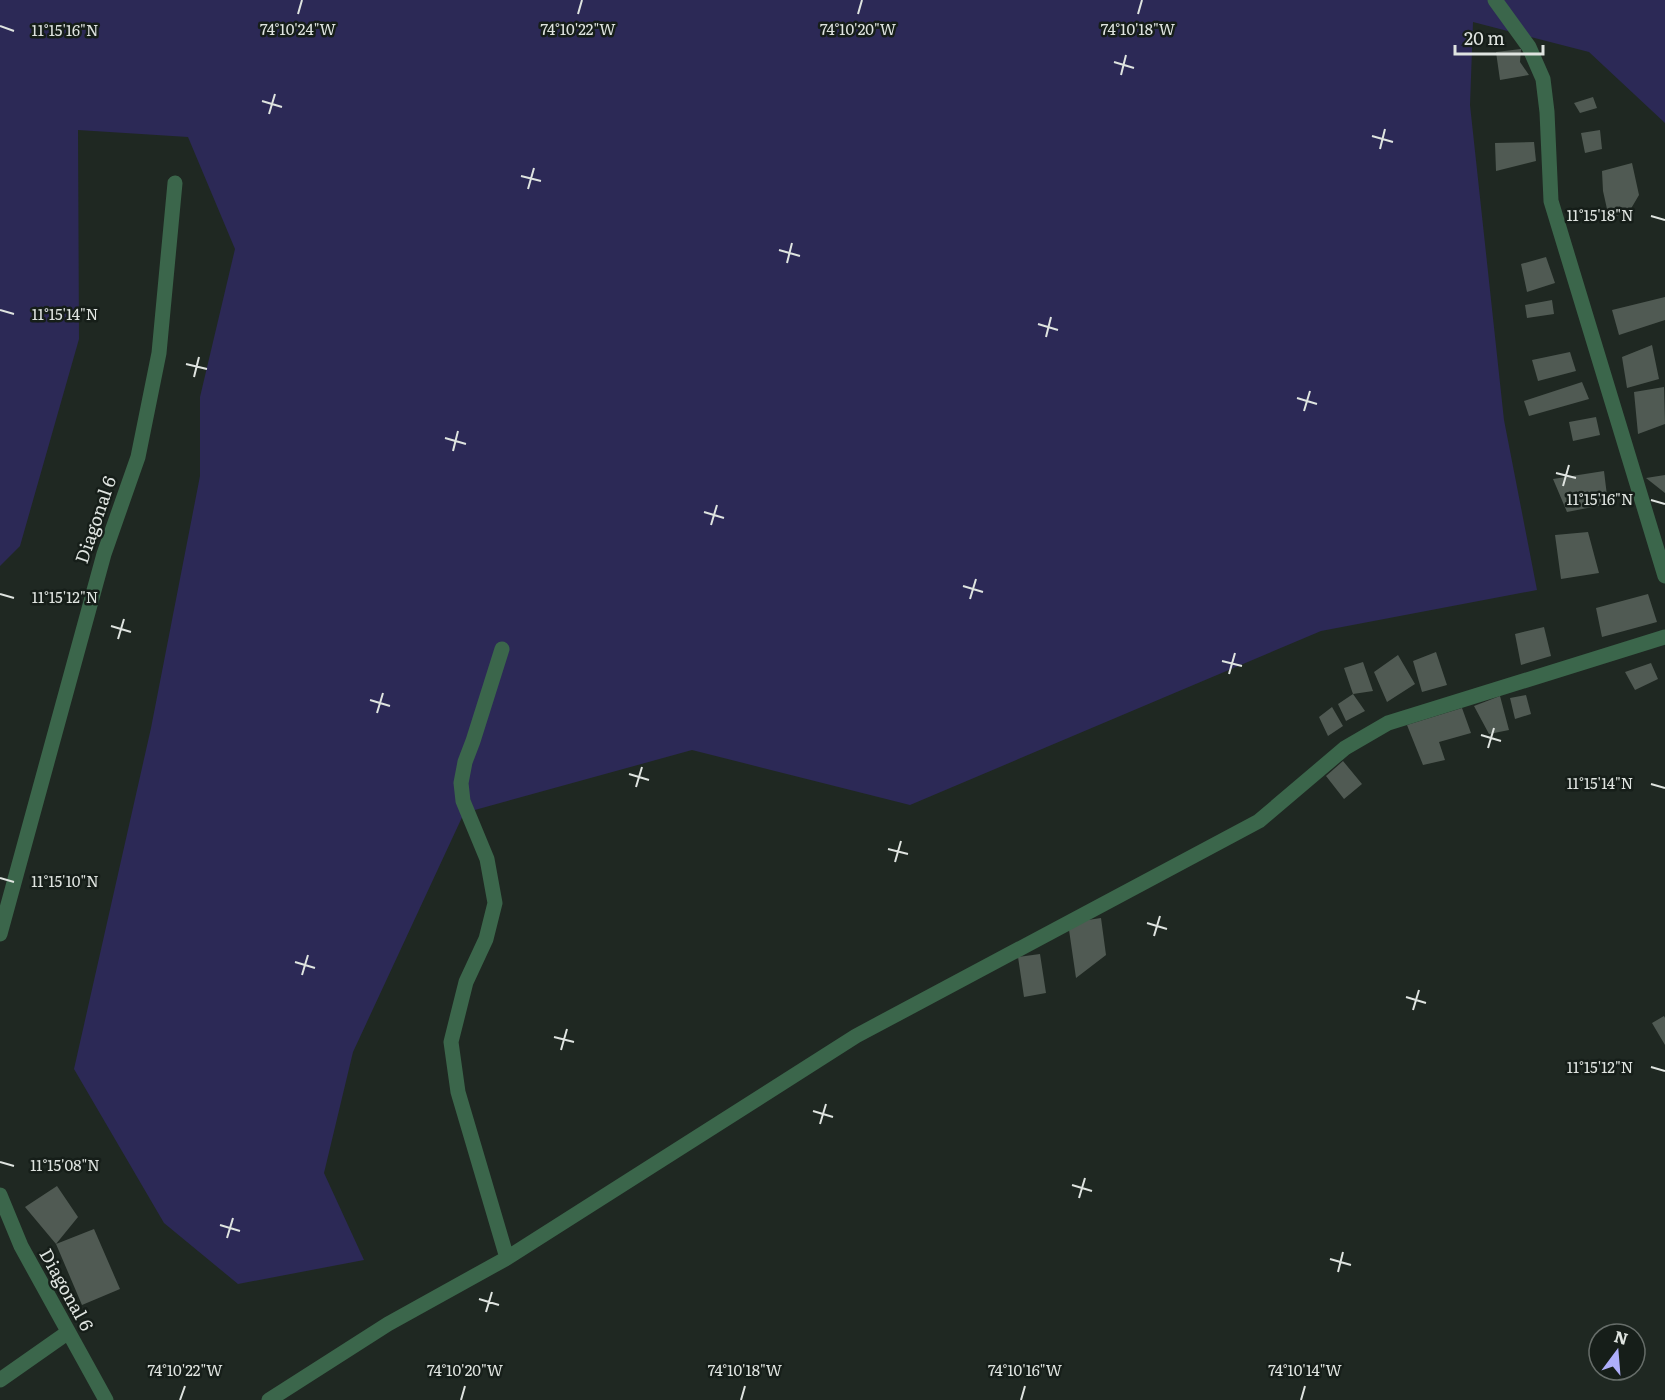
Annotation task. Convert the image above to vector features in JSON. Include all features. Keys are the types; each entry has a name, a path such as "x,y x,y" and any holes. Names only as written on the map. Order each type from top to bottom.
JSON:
{"street":[{"path":"1495,0 1529,47 1543,79 1547,112 1551,201 1665,576"},
{"name":"Diagonal 6","path":"0,934 104,554 138,457 159,353 175,183"},
{"path":"269,1400 388,1324 507,1257 856,1036 1259,821 1345,747 1388,723 1665,637"},
{"path":"502,649 465,762 461,783 463,801 487,859 495,903 486,939 466,982 451,1042 458,1092 507,1257"},
{"name":"Diagonal 6","path":"0,1194 21,1246 106,1400"},
{"path":"0,1380 67,1333"}],"shaded area":[{"path":"0,0 1665,0 1665,123 1589,52 1473,22 1470,105 1504,420 1537,590 1321,631 910,805 692,750 464,813 353,1052 324,1173 364,1260 238,1284 164,1223 74,1069 151,728 200,476 200,397 235,249 188,137 78,130 79,339 20,546 0,566"}],"building":[{"path":"1521,49 1520,62 1529,75 1500,80 1496,52"},
{"path":"1593,97 1597,108 1580,113 1574,103"},
{"path":"1600,130 1602,149 1585,153 1581,133"},
{"path":"1534,142 1536,161 1496,171 1495,143"},
{"path":"1632,163 1639,195 1629,212 1609,218 1603,191 1602,171"},
{"path":"1546,257 1555,283 1527,292 1521,264"},
{"path":"1665,297 1665,320 1619,335 1612,310"},
{"path":"1552,300 1554,314 1527,318 1525,305"},
{"path":"1652,345 1659,379 1627,388 1622,357"},
{"path":"1570,352 1576,371 1538,381 1532,360"},
{"path":"1582,382 1589,399 1529,416 1524,401"},
{"path":"1664,387 1665,424 1638,434 1634,392"},
{"path":"1596,417 1600,435 1573,441 1569,422"},
{"path":"1604,471 1608,504 1567,512 1553,479"},
{"path":"1665,475 1665,493 1646,478"},
{"path":"1588,532 1599,573 1561,579 1555,535"},
{"path":"1648,594 1657,622 1602,637 1596,608"},
{"path":"1544,627 1551,656 1521,665 1515,634"},
{"path":"1436,652 1447,685 1422,692 1413,661"},
{"path":"1398,655 1415,684 1387,702 1374,672"},
{"path":"1363,662 1373,691 1353,694 1344,668"},
{"path":"1651,663 1658,679 1635,690 1625,672"},
{"path":"1353,694 1365,711 1346,721 1338,704"},
{"path":"1526,695 1531,714 1515,719 1510,698"},
{"path":"1500,696 1509,730 1489,734 1474,706"},
{"path":"1332,707 1343,726 1328,736 1319,717"},
{"path":"1462,708 1471,733 1439,742 1445,760 1423,765 1407,725"},
{"path":"1343,761 1362,784 1344,799 1326,776"},
{"path":"1101,918 1106,955 1076,978 1068,923"},
{"path":"1040,954 1046,993 1024,997 1018,957"},
{"path":"1664,1016 1665,1018 1665,1045 1652,1023"},
{"path":"57,1186 78,1217 56,1244 25,1207"},
{"path":"94,1229 120,1289 82,1305 56,1244"}]}
